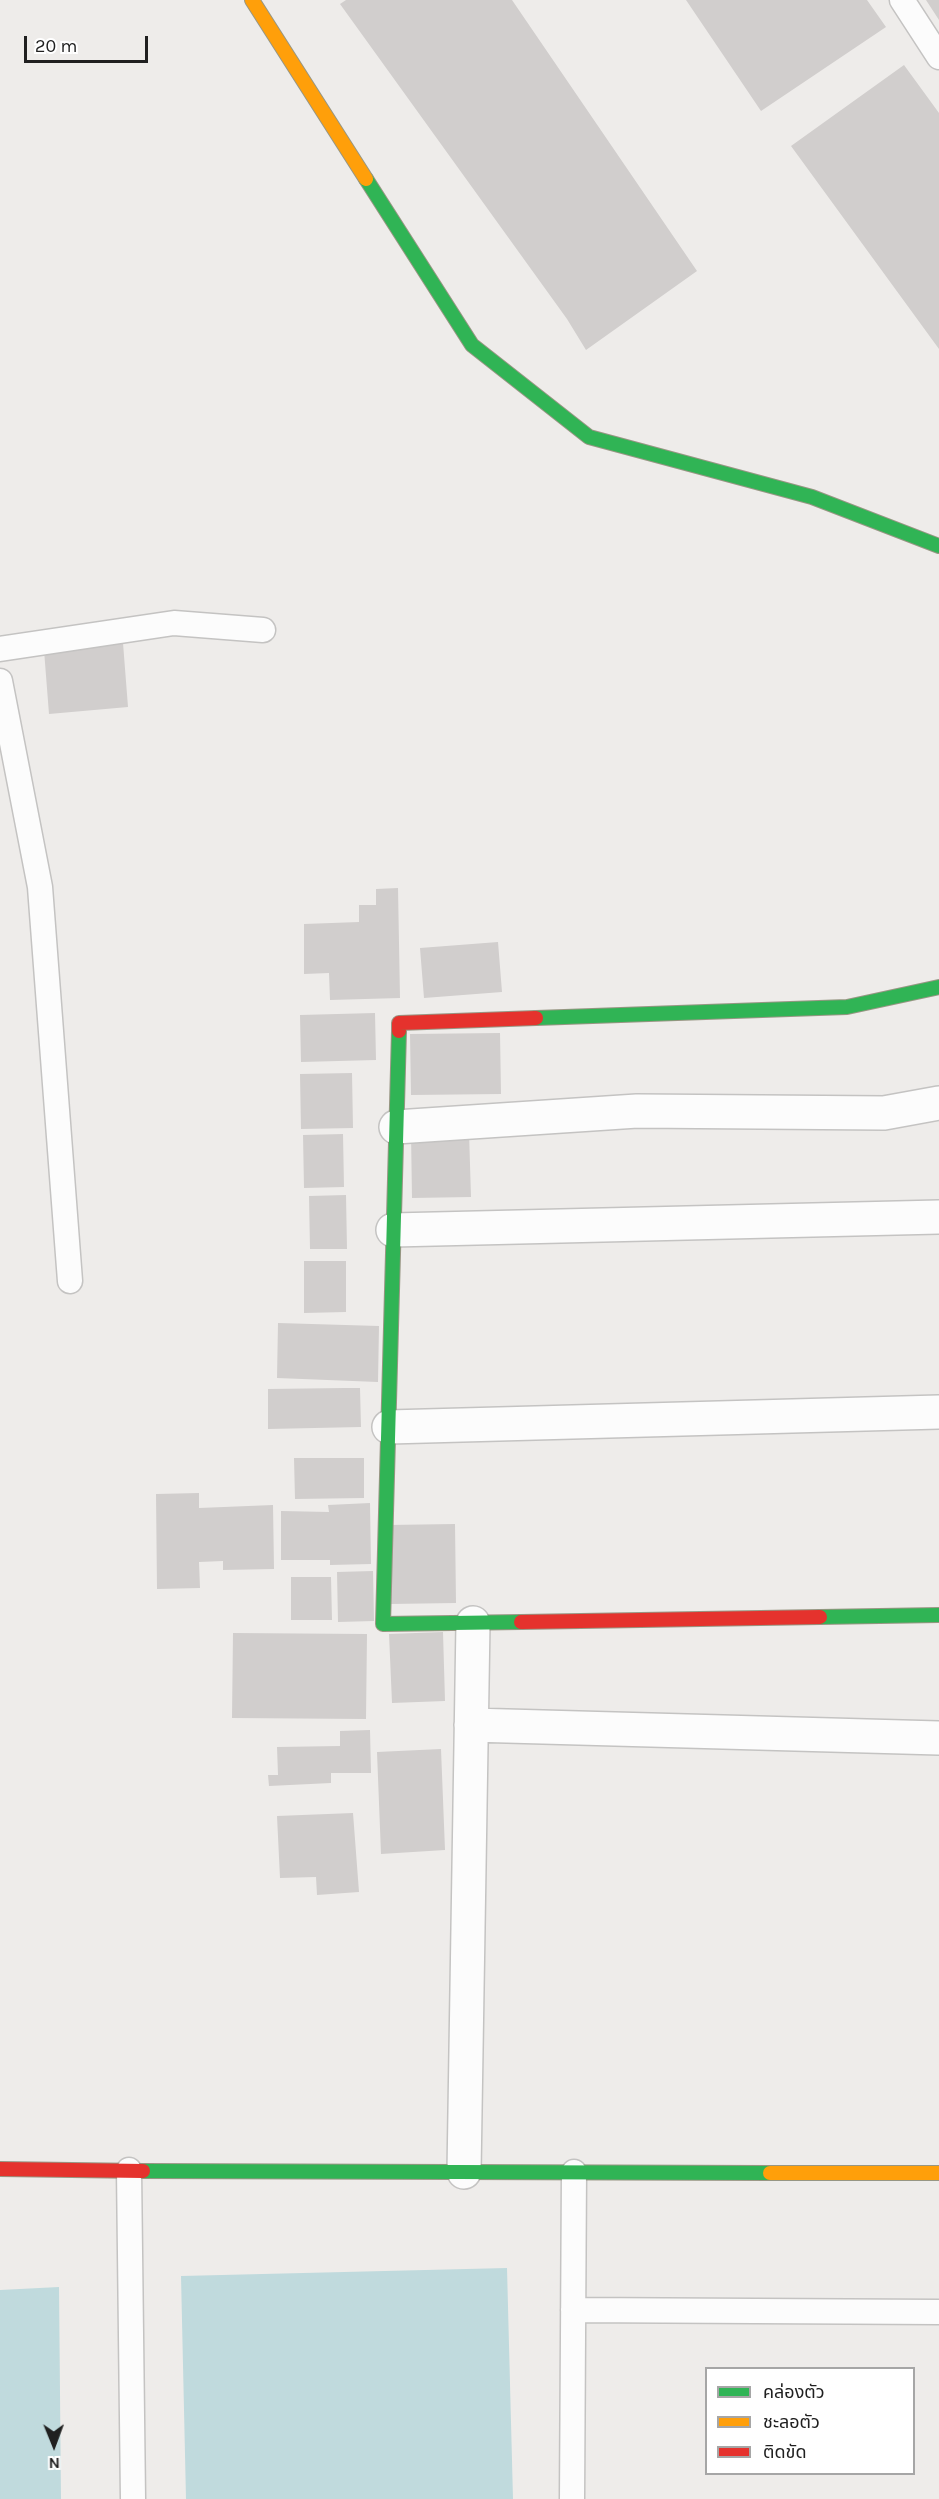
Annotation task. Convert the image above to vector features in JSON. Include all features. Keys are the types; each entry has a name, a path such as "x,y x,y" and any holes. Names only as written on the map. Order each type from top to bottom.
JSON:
{"street":[{"path":"252,0 472,345 589,437 812,497 939,546"},
{"path":"939,987 847,1006 399,1023 383,1624 939,1615"},
{"path":"396,1127 636,1111 884,1113 939,1103"},
{"path":"393,1230 939,1217"},
{"path":"388,1427 939,1412"},
{"path":"464,2172 473,1623"},
{"path":"471,1725 939,1738"},
{"path":"0,2169 939,2173"}],"lane":[{"path":"902,0 939,57"},
{"path":"0,649 174,623 262,630"},
{"path":"0,681 40,887 70,1281"},
{"path":"129,2170 133,2499"},
{"path":"572,2499 574,2172"},
{"path":"573,2310 939,2312"}],"water":[{"path":"507,2268 513,2499 186,2499 181,2276"},
{"path":"59,2287 61,2499 0,2499 0,2290"}],"building":[{"path":"346,0 512,0 697,271 586,350 567,319 340,4"},
{"path":"686,0 867,0 886,27 761,111"},
{"path":"926,0 939,0 939,20"},
{"path":"904,65 939,113 939,349 791,146"},
{"path":"123,643 128,707 49,714 44,650"},
{"path":"398,888 400,998 330,1000 329,973 304,974 304,924 359,922 359,905 376,905 376,889"},
{"path":"498,942 502,992 424,998 420,948"},
{"path":"375,1013 376,1060 301,1062 300,1015"},
{"path":"500,1033 501,1094 411,1095 410,1034"},
{"path":"352,1073 353,1128 301,1129 300,1074"},
{"path":"469,1132 471,1197 412,1198 411,1133"},
{"path":"343,1134 344,1187 304,1188 303,1135"},
{"path":"346,1195 347,1249 310,1249 309,1196"},
{"path":"304,1261 346,1261 346,1312 304,1313"},
{"path":"278,1323 379,1326 378,1382 277,1378"},
{"path":"360,1388 361,1427 268,1429 268,1389"},
{"path":"294,1458 364,1458 364,1498 295,1499"},
{"path":"199,1493 199,1508 273,1505 274,1569 223,1570 223,1561 199,1562 200,1588 157,1589 156,1494"},
{"path":"370,1503 371,1564 330,1565 330,1560 281,1560 281,1511 329,1512 328,1505"},
{"path":"455,1524 456,1603 390,1604 388,1525"},
{"path":"373,1571 374,1621 338,1622 337,1572"},
{"path":"291,1577 331,1577 332,1620 291,1620"},
{"path":"443,1632 445,1701 392,1703 389,1634"},
{"path":"233,1633 367,1634 366,1719 232,1718"},
{"path":"370,1730 371,1773 331,1773 331,1783 269,1786 268,1775 278,1775 277,1747 340,1746 340,1731"},
{"path":"441,1749 445,1850 381,1854 377,1752"},
{"path":"353,1813 359,1892 317,1895 316,1877 280,1878 277,1816"}],"traffic: fast":[{"path":"366,179 472,345 589,437 812,497 939,546"},
{"path":"536,1018 847,1007 939,987"},
{"path":"399,1031 383,1624 521,1622"},
{"path":"820,1617 939,1615"},
{"path":"143,2171 770,2173"}],"traffic: slow":[{"path":"252,0 366,179"},
{"path":"770,2173 939,2173"}],"traffic: jam":[{"path":"399,1031 399,1023 536,1018"},
{"path":"521,1622 820,1617"},
{"path":"0,2169 143,2171"}]}
